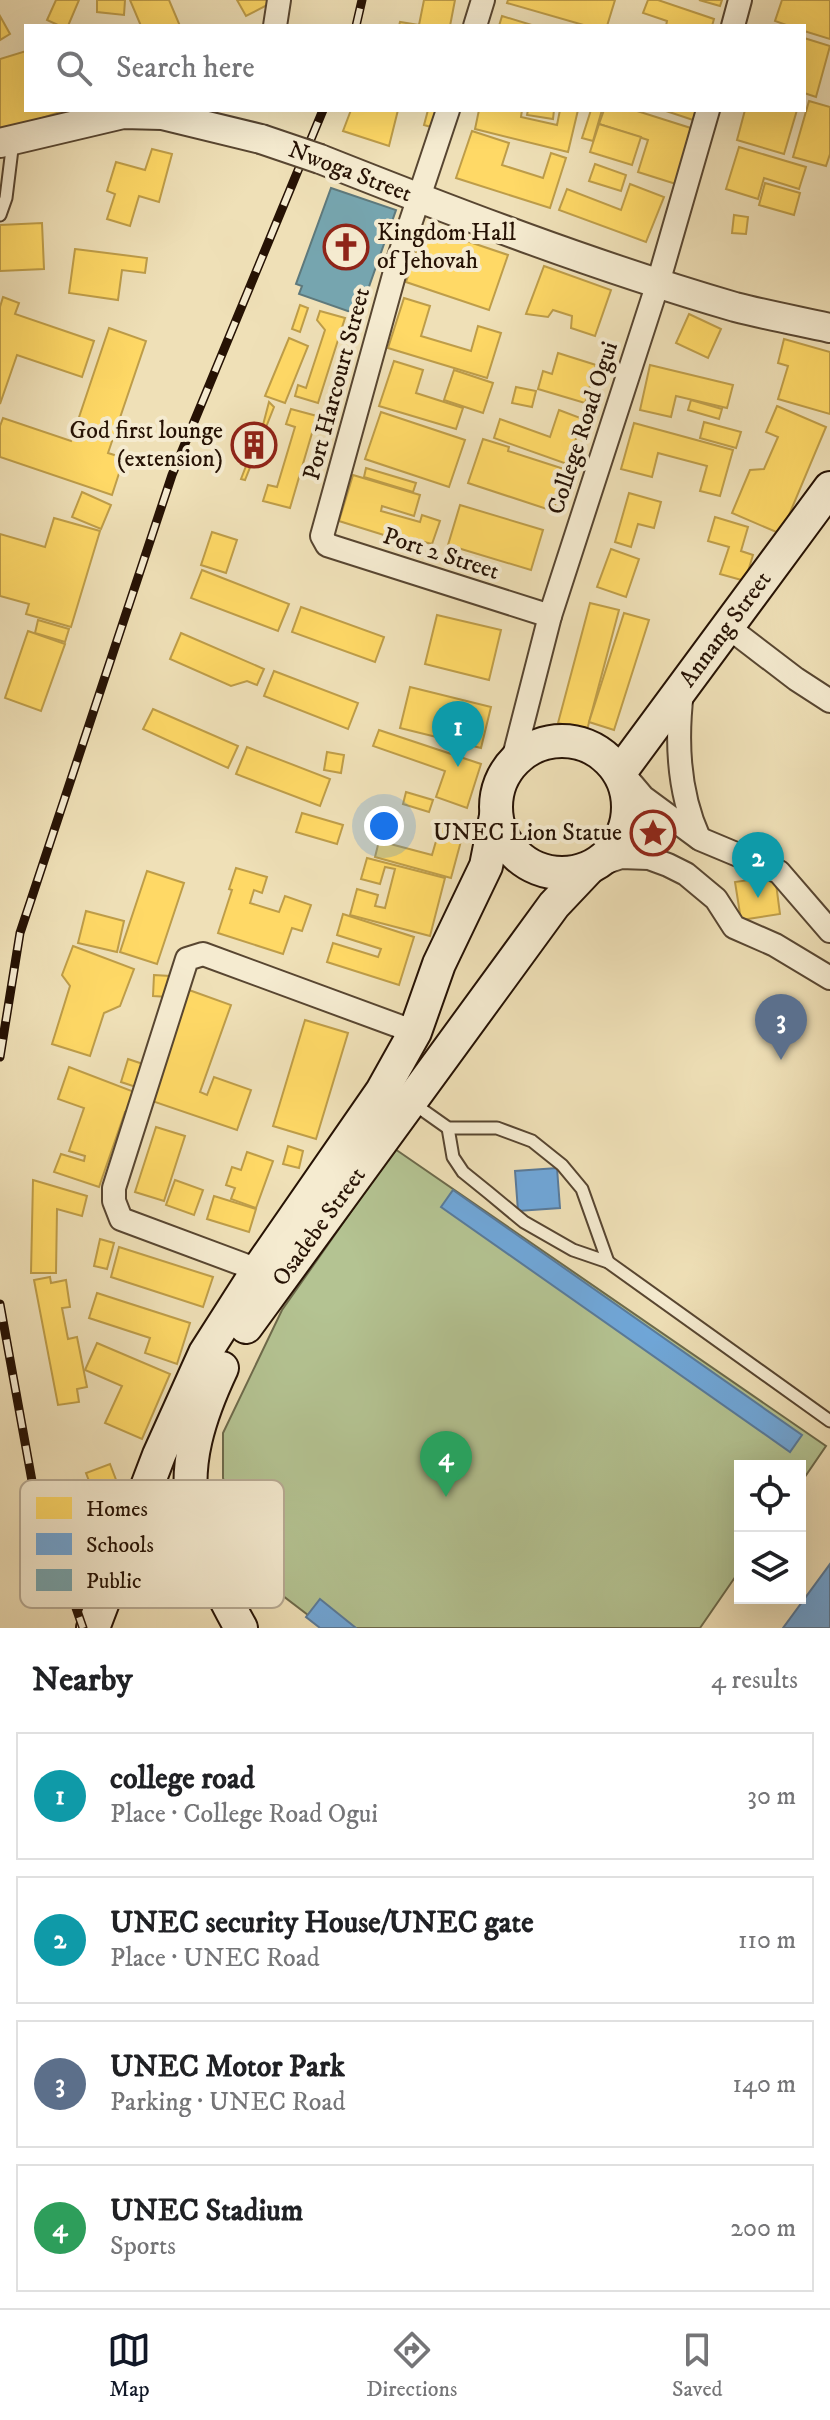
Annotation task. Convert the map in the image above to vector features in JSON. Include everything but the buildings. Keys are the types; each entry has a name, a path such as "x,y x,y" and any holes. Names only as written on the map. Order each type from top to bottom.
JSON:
{"main road":[{"name":"Annang Street","path":"621,771 830,488"},
{"path":"563,741 582,744 600,752 621,771 629,803 627,823 620,842 606,857 589,868 571,873 550,873 531,866 514,853 502,836 496,816 496,796 502,779 525,752 543,744 563,741"},
{"name":"Osadebe Street","path":"149,1480 205,1353 258,1270 382,1091 415,1032 439,964 486,866 496,816"},
{"name":"Osadebe Street","path":"190,1480 193,1452 206,1405 231,1352 253,1316 412,1103 554,905 589,868"},
{"path":"152,1472 172,1480"},
{"name":"Osadebe Street","path":"93,1628 101,1608"},
{"name":"Osadebe Street","path":"231,1608 241,1628"}],"street":[{"path":"275,24 279,0"},
{"path":"476,24 483,0"},
{"path":"734,24 740,0"},
{"name":"Nwoga Street","path":"7,142 123,114 166,112 320,159 417,198 658,283 738,307 830,328"},
{"name":"Port Harcourt Street","path":"322,536 417,198 447,112"},
{"name":"College Road Ogui","path":"512,764 550,616 658,283 707,112"},
{"name":"Port 2 Street","path":"322,536 327,545 550,616"},
{"path":"728,627 830,701"},
{"path":"683,689 680,767 692,822 700,839"},
{"path":"621,771 643,797 700,839 779,872 830,931"},
{"path":"589,868 621,857 649,858 668,865 686,874 716,899 734,927 775,945 830,978"},
{"name":"Osadebe Street","path":"258,1270 121,1219 114,1201 114,1188 187,959 203,954 415,1032"}],"lane":[{"path":"0,215 6,198 7,142"},
{"path":"412,1103 448,1128 497,1128 532,1141 562,1165 582,1189 608,1262"},
{"path":"448,1128 453,1157 463,1172 524,1222 573,1250 608,1262 830,1421"}],"green space":[{"path":"395,1149 826,1446 806,1475 806,1460 734,1460 734,1579 700,1628 325,1628 284,1597 284,1480 223,1480 223,1433 282,1310"}],"railway":[{"path":"356,24 362,0"},
{"path":"0,1057 20,933 172,475 322,112"},
{"path":"0,1304 32,1480"},
{"path":"76,1608 83,1628"}],"place":[{"name":"Kingdom Hall of Jehovah","path":"346,247"},
{"name":"God first lounge (extension)","path":"254,445"},
{"name":"college road","path":"458,767"},
{"name":"UNEC Lion Statue","path":"653,833"},
{"name":"UNEC security House/UNEC gate","path":"758,898"},
{"name":"UNEC Motor Park","path":"781,1060"},
{"name":"UNEC Stadium","path":"446,1497"}]}
